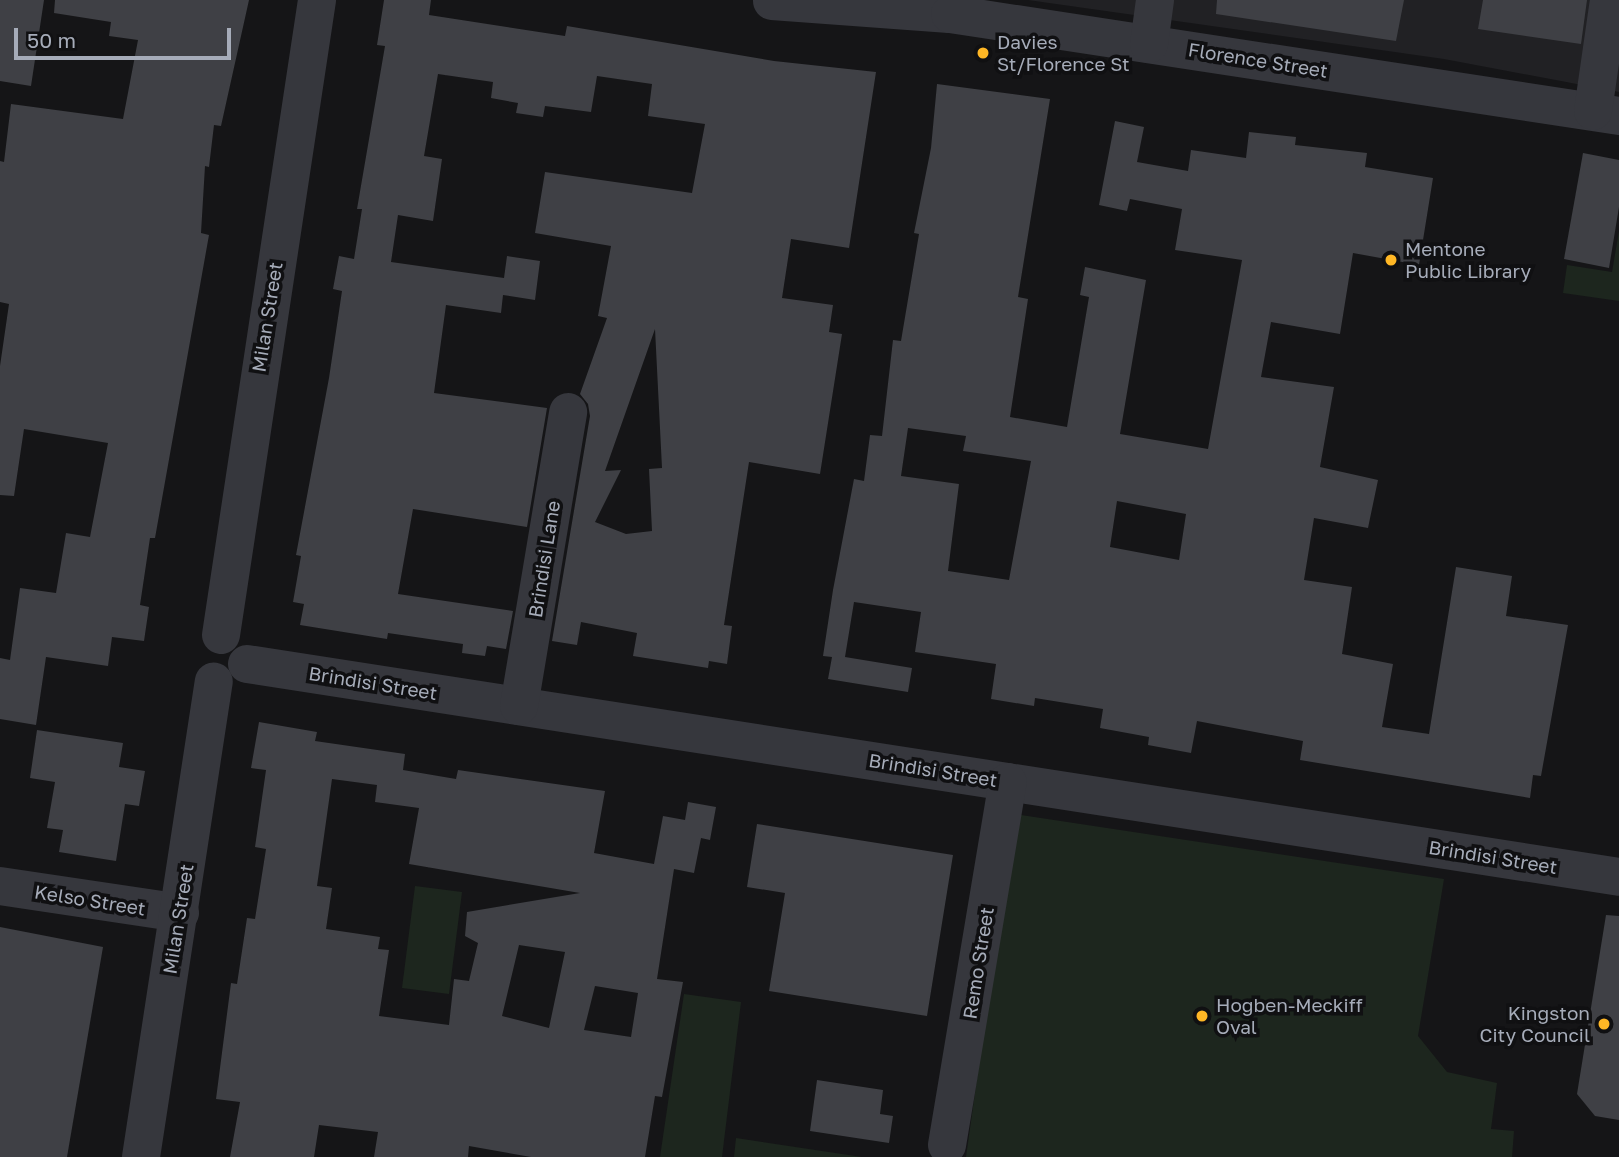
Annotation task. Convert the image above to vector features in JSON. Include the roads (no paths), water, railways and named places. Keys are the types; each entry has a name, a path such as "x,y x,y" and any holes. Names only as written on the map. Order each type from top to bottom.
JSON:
{"street":[{"name":"Milan Street","path":"221,635 317,0"},
{"name":"Florence Street","path":"764,0 885,4 1606,114"},
{"path":"1149,44 1155,0"},
{"path":"1606,114 1609,0"},
{"name":"Brindisi Lane","path":"519,706 568,412"},
{"path":"221,635 241,643 247,664 235,681 214,682 202,671 199,656 206,642 221,635"},
{"name":"Brindisi Street","path":"247,664 1619,877"},
{"name":"Milan Street","path":"141,1157 214,682"},
{"name":"Remo Street","path":"947,1145 1008,782"},
{"name":"Kelso Street","path":"0,886 180,913"}],"place":[{"name":"Davies St/Florence St","path":"983,53"},
{"name":"Mentone Public Library","path":"1391,260"},
{"name":"Hogben-Meckiff Oval","path":"1202,1016"},
{"name":"Kingston City Council","path":"1604,1024"}]}
